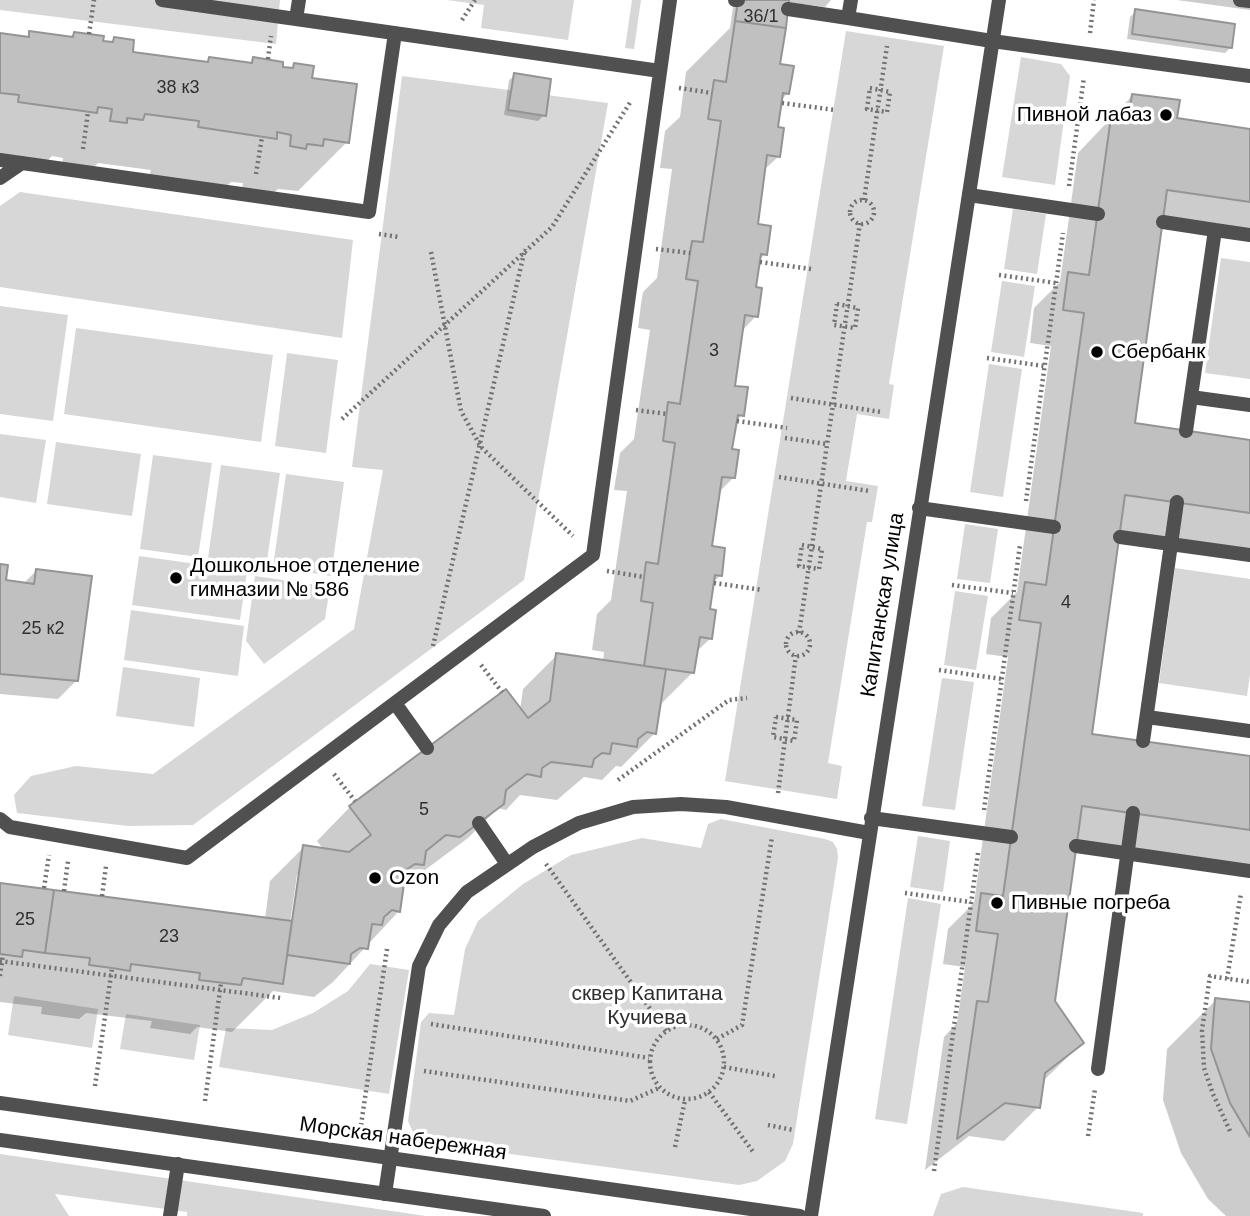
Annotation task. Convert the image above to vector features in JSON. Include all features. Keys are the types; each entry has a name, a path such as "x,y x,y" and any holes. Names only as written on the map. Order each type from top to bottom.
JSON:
{"street":[{"path":"162,0 395,33 656,75"},
{"path":"296,19 299,0"},
{"path":"0,819 10,828 187,858 593,555 656,75 670,0"},
{"path":"848,18 851,0"},
{"name":"Капитанская улица","path":"811,1216 999,0"},
{"path":"1240,0 1250,1"},
{"path":"788,9 992,41 1250,76"},
{"path":"0,159 369,212 395,33"},
{"path":"0,178 22,163"},
{"path":"969,195 1098,214"},
{"path":"1163,222 1250,235"},
{"path":"1186,431 1215,230"},
{"path":"1191,397 1250,405"},
{"path":"1143,741 1177,502"},
{"path":"919,508 1054,527"},
{"path":"1119,537 1250,555"},
{"path":"395,703 426,748"},
{"path":"1147,717 1250,731"},
{"path":"385,1194 419,966 439,925 467,892 534,847 579,823 633,807 692,804 869,833"},
{"path":"1098,1069 1133,813"},
{"path":"872,818 1012,837"},
{"path":"479,823 507,864"},
{"path":"1076,846 1247,870"},
{"name":"Морская набережная","path":"0,1103 800,1216"},
{"path":"0,1140 544,1216"},
{"path":"170,1216 178,1164"}],"path":[{"path":"89,34 94,0"},
{"path":"934,1171 1094,0"},
{"path":"864,200 890,24"},
{"path":"342,419 552,227 656,75 712,93"},
{"path":"870,89 890,92 887,112 877,111 867,109 870,89"},
{"path":"782,103 835,110"},
{"path":"80,171 88,112"},
{"path":"254,195 262,136"},
{"path":"864,200 873,207 873,216 867,222 860,223 854,220 850,212 853,204 864,200"},
{"path":"799,633 860,223"},
{"path":"635,246 690,253"},
{"path":"424,681 526,248"},
{"path":"431,252 461,411 481,447 593,555"},
{"path":"760,262 811,269"},
{"path":"999,275 1056,283"},
{"path":"837,304 858,307 855,328 845,327 834,325 837,304"},
{"path":"987,358 1044,366"},
{"path":"791,398 881,412"},
{"path":"613,406 667,414"},
{"path":"737,421 787,428"},
{"path":"785,438 827,444"},
{"path":"779,477 869,491"},
{"path":"802,545 822,549 819,569 809,568 799,566 802,545"},
{"path":"604,571 644,577"},
{"path":"714,583 763,590"},
{"path":"952,585 1013,593"},
{"path":"793,633 806,635 809,643 806,652 796,655 787,649 787,640 793,633"},
{"path":"468,648 502,692"},
{"path":"717,1040 741,1025 775,816 796,655"},
{"path":"939,670 1002,679"},
{"path":"618,780 729,700 747,698"},
{"path":"776,717 797,720 794,741 784,739 773,737 776,717"},
{"path":"322,757 355,801"},
{"path":"44,888 52,835"},
{"path":"64,891 71,838"},
{"path":"534,847 666,1031"},
{"path":"1227,979 1247,870"},
{"path":"905,893 971,902"},
{"path":"361,1125 387,948"},
{"path":"0,976 3,954"},
{"path":"1,961 281,998"},
{"path":"95,1086 112,968"},
{"path":"1230,1131 1213,1094 1205,1068 1202,1030 1210,976 1250,982"},
{"path":"205,1101 221,983"},
{"path":"427,1023 649,1058"},
{"path":"694,1025 717,1040 724,1068 716,1085 709,1092 685,1100 659,1088 653,1079 649,1058 652,1047 666,1031 694,1025"},
{"path":"724,1068 775,1076"},
{"path":"1088,1136 1098,1069"},
{"path":"420,1071 630,1101 659,1088"},
{"path":"709,1092 754,1153"},
{"path":"676,1147 685,1100"},
{"path":"768,1125 793,1130"}],"green space":[{"path":"0,0 280,0 276,44 0,10"},
{"path":"447,0 574,0 568,40 481,28 484,5"},
{"path":"632,0 641,0 634,49 625,48"},
{"path":"846,31 944,46 889,384 894,385 889,419 857,414 846,481 878,486 872,522 867,522 828,763 842,766 837,799 725,781"},
{"path":"1021,57 1061,64 1070,76 1055,185 1002,177"},
{"path":"402,76 608,103 524,580 193,825 128,826 17,813 14,795 31,776 76,766 153,774 354,629 383,470 352,467"},
{"path":"20,192 353,240 342,338 0,287 0,206"},
{"path":"1013,209 1046,214 1037,274 1004,269"},
{"path":"1221,258 1250,262 1250,379 1205,373"},
{"path":"1002,281 1035,286 1024,357 991,352"},
{"path":"0,306 68,315 53,421 0,414"},
{"path":"76,328 273,355 261,442 64,414"},
{"path":"287,353 338,360 326,453 275,446"},
{"path":"989,364 1022,369 1003,497 970,492"},
{"path":"0,434 46,440 36,503 0,497"},
{"path":"56,442 141,454 132,516 47,504"},
{"path":"153,455 212,463 198,557 140,549"},
{"path":"221,465 280,473 266,567 208,558"},
{"path":"286,474 344,482 331,576 273,567"},
{"path":"965,524 998,529 990,583 957,579"},
{"path":"139,556 247,571 240,620 132,605"},
{"path":"1175,568 1250,579 1250,674 1247,696 1159,683"},
{"path":"255,576 330,587 325,619 264,664 246,641"},
{"path":"955,591 988,596 976,670 944,665"},
{"path":"131,610 244,626 238,676 124,660"},
{"path":"123,667 200,678 194,727 116,716"},
{"path":"942,678 974,682 955,810 922,806"},
{"name":"сквер Капитана Кучиева","path":"721,819 825,839 833,842 837,849 838,858 793,1144 785,1161 757,1181 739,1185 422,1142 415,1137 408,1121 421,1022 429,1013 454,1015 465,949 478,921 523,884 571,855 642,838 701,848 708,824"},
{"path":"918,836 950,841 943,892 910,887"},
{"path":"908,898 941,904 907,1124 875,1119"},
{"path":"370,964 409,970 389,1094 219,1067 226,1028 272,1030 313,1013 348,991"},
{"path":"14,996 98,1009 92,1048 8,1035"},
{"path":"126,1014 200,1025 194,1060 120,1049"},
{"path":"0,1154 426,1216 187,1216 187,1212 55,1194 69,1216 0,1216"},
{"path":"963,1187 1143,1213 1143,1216 933,1216 941,1194"}],"building":[{"path":"738,0 789,0 786,28 735,21"},
{"path":"1135,9 1235,24 1232,48 1132,34"},
{"path":"735,21 786,28 780,64 794,66 789,94 783,93 778,127 784,128 780,157 767,155 758,224 771,226 767,255 761,254 756,287 762,288 758,317 745,315 735,386 748,387 744,416 738,415 732,449 739,450 735,478 722,477 712,546 725,548 722,576 715,575 710,609 716,610 712,639 700,637 694,673 644,666 653,603 641,601 646,562 658,564 675,443 663,441 668,402 680,404 698,281 686,279 692,241 703,242 721,121 708,119 714,80 726,82"},
{"path":"29,31 73,37 74,32 104,36 103,41 113,42 114,37 134,40 133,52 208,62 209,57 252,63 253,57 283,62 283,67 293,68 294,63 314,66 312,78 357,84 349,143 324,139 323,146 307,144 306,149 290,146 291,135 277,132 277,139 198,127 199,121 145,114 143,120 127,118 127,123 110,121 112,109 98,107 97,113 18,102 19,95 0,93 0,33 29,37"},
{"path":"514,73 551,79 546,116 508,110"},
{"path":"1132,94 1180,100 1177,118 1250,129 1250,202 1167,190 1135,423 1250,440 1250,513 1125,495 1092,734 1250,756 1250,830 1082,806 1055,1001 1084,1043 1045,1073 1040,1108 1005,1103 957,1139 977,1001 988,1002 998,934 976,931 981,893 1003,896 1041,623 1019,620 1025,582 1046,585 1084,313 1063,310 1068,272 1089,275 1111,117 1128,120"},
{"path":"0,564 8,565 6,580 34,584 36,569 92,576 78,681 0,674"},
{"path":"556,653 666,669 656,734 647,732 638,739 637,747 612,743 610,754 602,753 594,759 592,767 551,762 542,768 541,777 527,774 506,790 504,804 460,837 446,835 426,851 424,865 415,864 406,870 400,912 392,910 384,917 382,925 372,924 368,949 360,948 351,954 350,964 287,955 303,845 349,852 371,835 349,806 506,689 528,718 550,701"},
{"path":"0,883 54,890 45,953 23,950 22,957 0,954"},
{"path":"54,890 292,921 283,984 243,978 241,985 199,980 200,973 131,964 130,971 89,965 90,958 45,953"},
{"path":"1215,998 1250,1002 1250,1137 1230,1103 1211,1049"}],"place":[{"name":"Пивной лабаз","path":"1166,115"},
{"name":"Сбербанк","path":"1097,352"},
{"name":"Дошкольное отделение гимназии № 586","path":"176,578"},
{"name":"Ozon","path":"375,878"},
{"name":"Пивные погреба","path":"997,903"}]}
